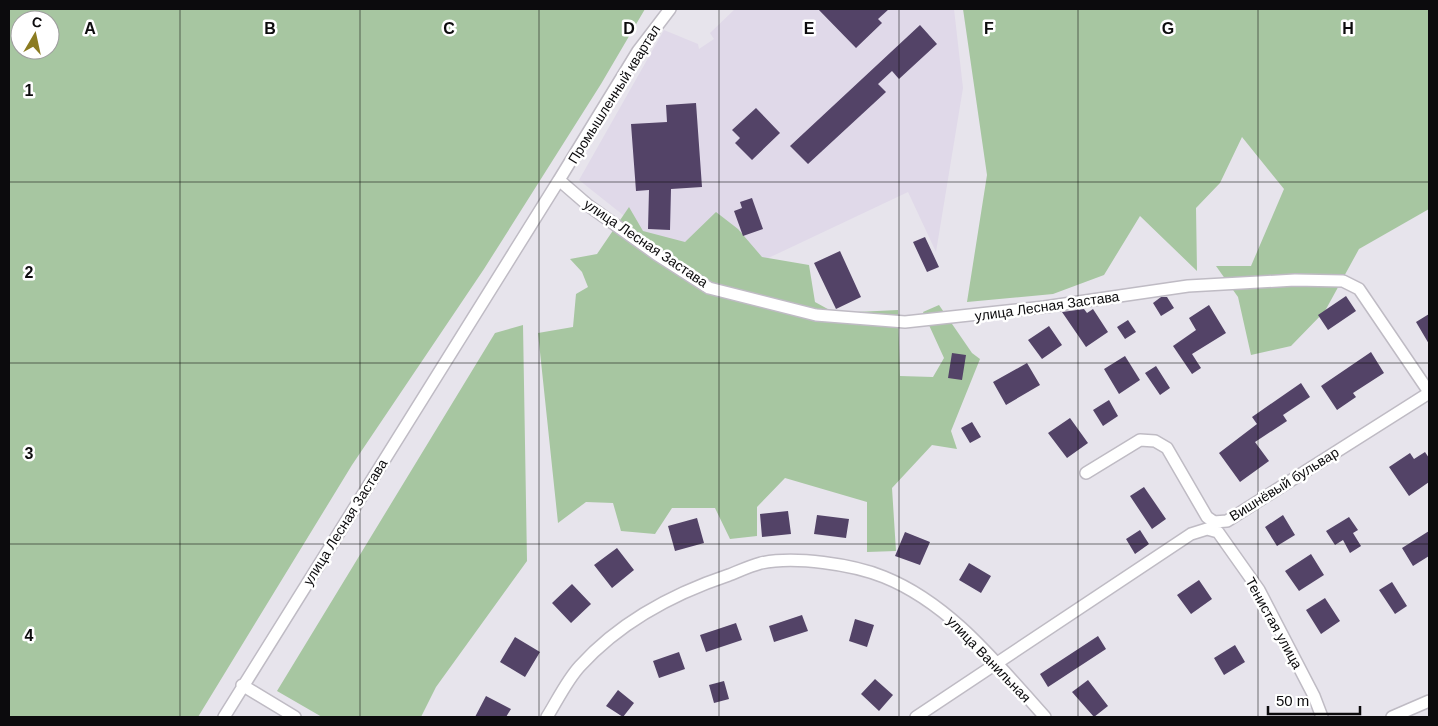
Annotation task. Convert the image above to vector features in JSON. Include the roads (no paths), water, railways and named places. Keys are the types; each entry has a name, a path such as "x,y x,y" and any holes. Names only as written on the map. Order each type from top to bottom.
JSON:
{"street":[{"name":"Промышленный квартал","path":"559,180 638,51 670,9"},
{"name":"улица Лесная Застава","path":"224,717 242,685 559,180 596,211 709,288 816,315 905,322 1044,308 1188,286 1294,280 1343,281 1359,289 1429,392"},
{"name":"Вишнёвый бульвар","path":"1086,473 1140,440 1155,441 1167,448 1207,517 1214,522 1226,521 1429,392"},
{"name":"Вишнёвый бульвар","path":"916,717 1191,534 1207,529 1218,532"},
{"name":"Тенистая улица","path":"1218,532 1259,590 1314,696 1322,717"},
{"name":"улица Ванильная","path":"547,717 578,667 623,626 664,601 712,580 762,563 794,561 844,566 884,577 921,597 952,619 996,662 1045,717"},
{"path":"242,685 295,717"},
{"path":"1392,717 1429,701"}]}
